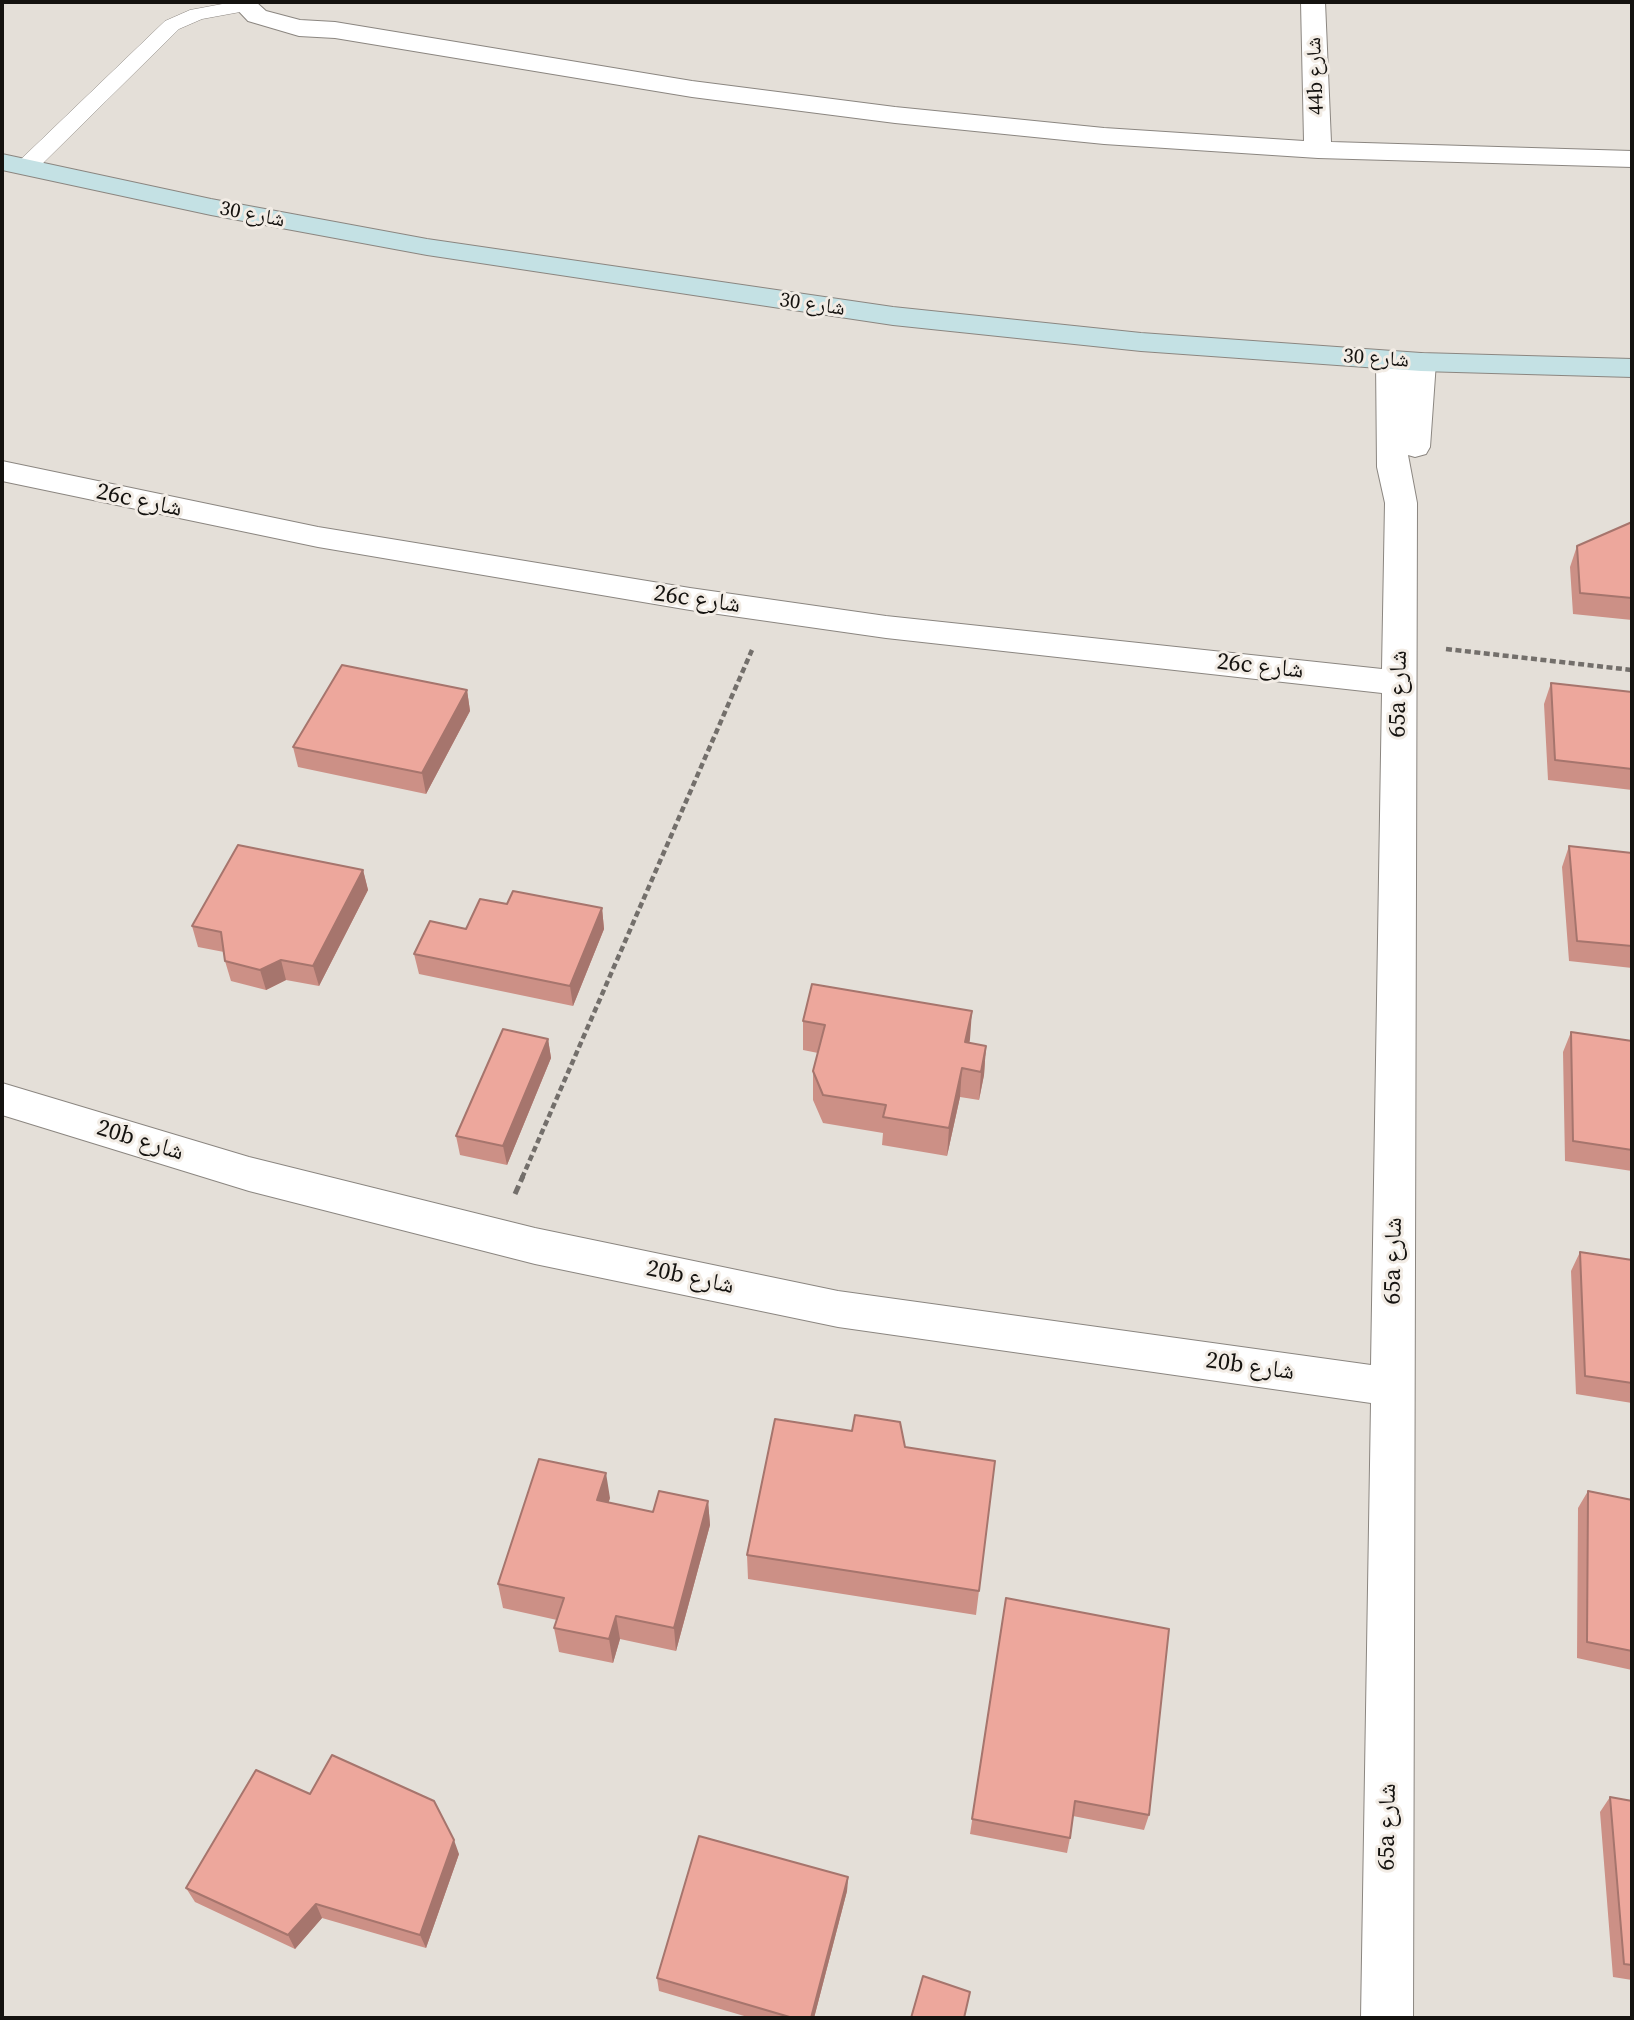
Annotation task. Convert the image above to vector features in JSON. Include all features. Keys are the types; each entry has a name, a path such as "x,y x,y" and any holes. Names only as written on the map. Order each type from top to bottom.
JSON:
{"street":[{"name":"44b شارع","path":"1313,2 1318,150"},
{"path":"252,3 257,16 276,23 335,30 692,89 895,115 1104,136 1318,150 1632,159"},
{"name":"شارع 30","path":"13,165 211,207 400,242 682,287 893,316 1141,342 1406,361 1632,368"},
{"name":"65a شارع","path":"1387,2018 1401,503 1414,471 1406,361"},
{"name":"26c شارع","path":"2,471 331,539 500,569 886,626 1400,663"},
{"name":"20b شارع","path":"2,1098 249,1174 496,1237 838,1309 1393,1387"}],"lane":[{"path":"13,165 172,25 197,13 252,3"}],"path":[{"path":"496,1237 770,610"},
{"path":"1400,663 1632,670"}],"building":[{"path":"1632,522 1632,598 1580,593 1577,546"},
{"path":"342,665 467,690 422,773 293,747"},
{"path":"1551,683 1632,692 1632,769 1555,760"},
{"path":"238,845 363,870 313,966 281,960 260,970 225,961 221,932 192,926"},
{"path":"1569,846 1632,853 1632,946 1577,941"},
{"path":"513,891 602,908 570,986 414,954 430,921 466,929 480,899 507,904"},
{"path":"812,984 972,1011 965,1042 986,1046 981,1072 962,1068 949,1128 883,1117 886,1105 823,1095 813,1071 825,1025 803,1021"},
{"path":"503,1029 548,1039 503,1146 456,1136"},
{"path":"1571,1032 1632,1041 1632,1150 1573,1141"},
{"path":"1580,1252 1632,1260 1632,1383 1585,1376"},
{"path":"855,1415 900,1422 905,1447 995,1461 979,1591 747,1555 775,1419 852,1431"},
{"path":"539,1459 606,1473 597,1500 653,1512 659,1491 708,1501 674,1628 616,1616 609,1639 554,1628 564,1598 498,1584"},
{"path":"1588,1491 1632,1500 1632,1651 1587,1642"},
{"path":"1006,1598 1169,1629 1149,1815 1075,1801 1070,1838 972,1819"},
{"path":"332,1755 434,1801 454,1840 420,1935 316,1904 288,1935 186,1888 256,1770 310,1794"},
{"path":"1610,1797 1632,1801 1632,1965 1624,1964"},
{"path":"699,1836 848,1877 811,2018 793,2018 657,1978"},
{"path":"923,1976 970,1992 964,2018 911,2018"}]}
